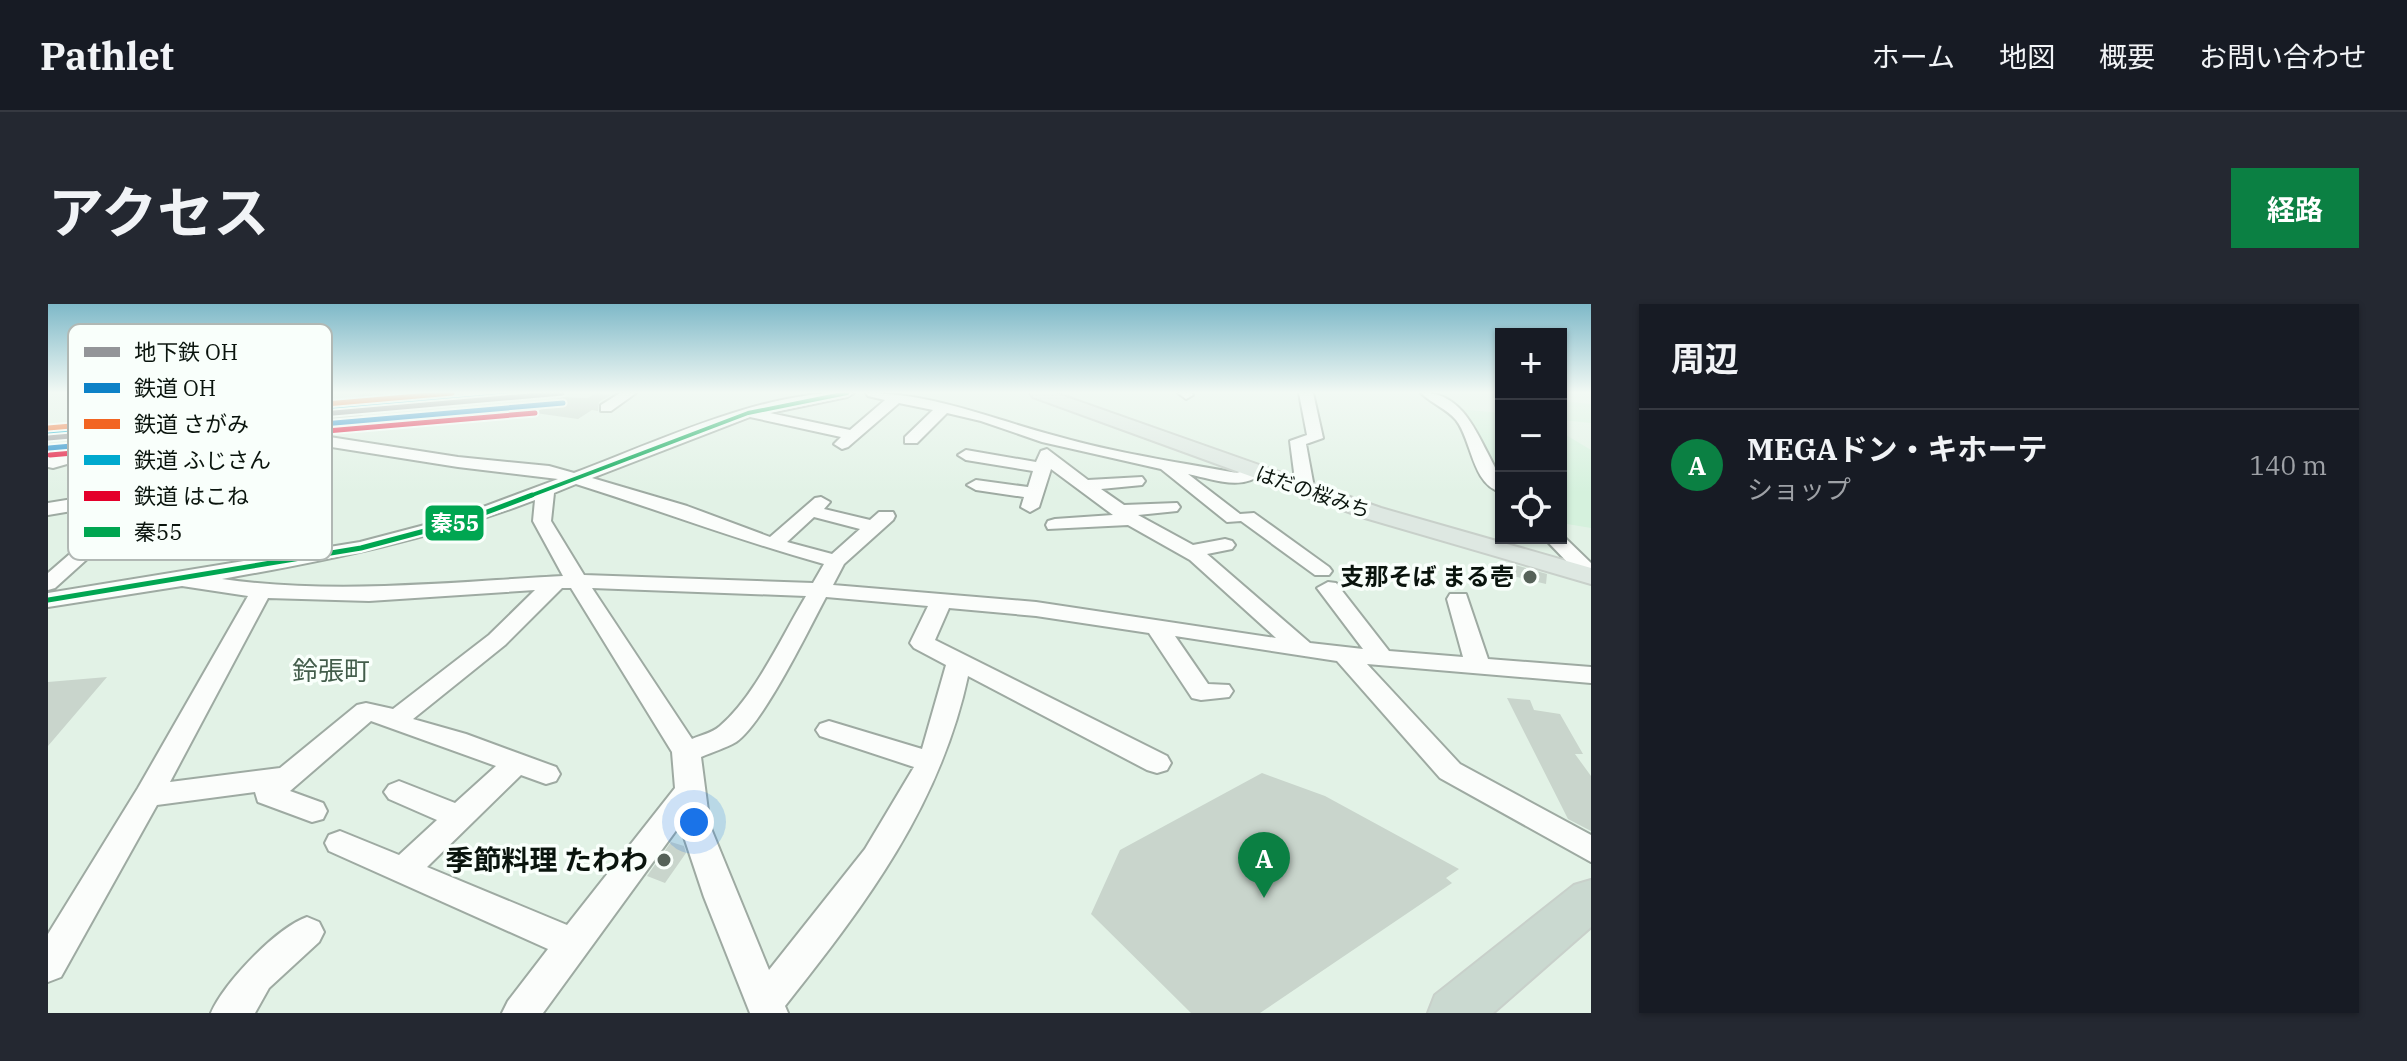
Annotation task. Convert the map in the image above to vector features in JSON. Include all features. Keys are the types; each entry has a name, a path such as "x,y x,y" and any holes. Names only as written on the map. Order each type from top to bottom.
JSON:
{"highway":[{"path":"1454,1013 1591,899"}],"main road":[{"path":"1106,426 1194,449"},
{"name":"はだの桜みち","path":"1131,426 1373,513 1588,575"},
{"path":"1152,426 1194,449"}],"street":[{"path":"332,553 466,520 714,426"},
{"path":"796,426 848,440 864,426"},
{"path":"911,440 925,426"},
{"path":"1000,426 1046,455 1125,515 1189,552 1303,649"},
{"path":"1296,486 1304,482 1298,441 1315,438 1313,426"},
{"path":"1466,426 1495,480"},
{"path":"332,441 458,462 530,467 680,510 773,544 836,561"},
{"path":"966,455 1046,455 1164,465 1239,479 1255,472"},
{"path":"976,485 1032,500 1046,455"},
{"path":"1164,465 1246,517 1335,589 1383,659"},
{"path":"1083,486 1136,481"},
{"path":"545,491 542,521 566,581 686,752 690,772 688,792 695,826 766,1008"},
{"path":"48,509 68,506"},
{"path":"686,752 727,735 740,721 773,673 836,561 880,522 816,506 773,544"},
{"path":"1055,525 1171,507"},
{"path":"1189,552 1223,540 1246,517"},
{"path":"1560,544 1588,575"},
{"path":"48,600 294,560"},
{"path":"48,584 57,567"},
{"path":"182,580 261,591 369,595 566,581 818,590 1036,609 1345,655 1591,675"},
{"path":"546,774 456,740 400,724 400,719 566,581"},
{"path":"48,966 148,796 261,591"},
{"path":"942,600 922,643 1157,763"},
{"path":"1454,612 1478,667"},
{"path":"1157,628 1206,694"},
{"path":"1345,655 1450,771 1591,850"},
{"path":"766,1008 846,905 896,832 942,730 959,663"},
{"path":"312,811 268,794 366,711 400,719"},
{"path":"828,731 930,762"},
{"path":"403,870 515,764"},
{"path":"148,796 291,776"},
{"path":"399,792 459,817"},
{"path":"521,1013 688,792"},
{"path":"340,843 571,943"},
{"path":"230,1013 242,1001 256,977 307,932"}],"shaded area":[{"path":"1474,426 1495,426 1495,464 1487,460"},
{"path":"1567,436 1591,450 1591,528 1567,524"}],"building":[{"name":"支那そば まる壱","path":"1515,565 1547,574 1546,584 1513,576"},
{"path":"107,677 48,746 48,682"},
{"path":"1507,698 1530,700 1534,710 1560,714 1583,754 1575,754 1591,776 1591,831 1568,819"},
{"path":"1262,773 1325,796 1459,869 1446,878 1452,883 1260,1013 1191,1013 1091,914 1120,850"},
{"name":"季節料理 たわわ","path":"671,842 684,846 686,853 665,883 647,876"}],"metro line":[{"name":"OH","path":"48,438 68,436"}],"rail line":[{"name":"さがみ","path":"48,428 68,426"},
{"name":"はこね","path":"332,431 384,426"},
{"name":"ふじさん","path":"48,435 68,433"},
{"name":"OH","path":"49,448 68,446"},
{"name":"はこね","path":"50,455 68,453"}],"transit line":[{"name":"秦55","path":"332,553 466,520 714,426"},
{"name":"秦55","path":"48,600 289,560"}],"place":[{"name":"支那そば まる壱","path":"1530,577"},
{"name":"季節料理 たわわ","path":"664,860"},
{"name":"MEGAドン・キホーテ","path":"1264,898"}],"district":[{"name":"鈴張町","path":"331,671"}]}
